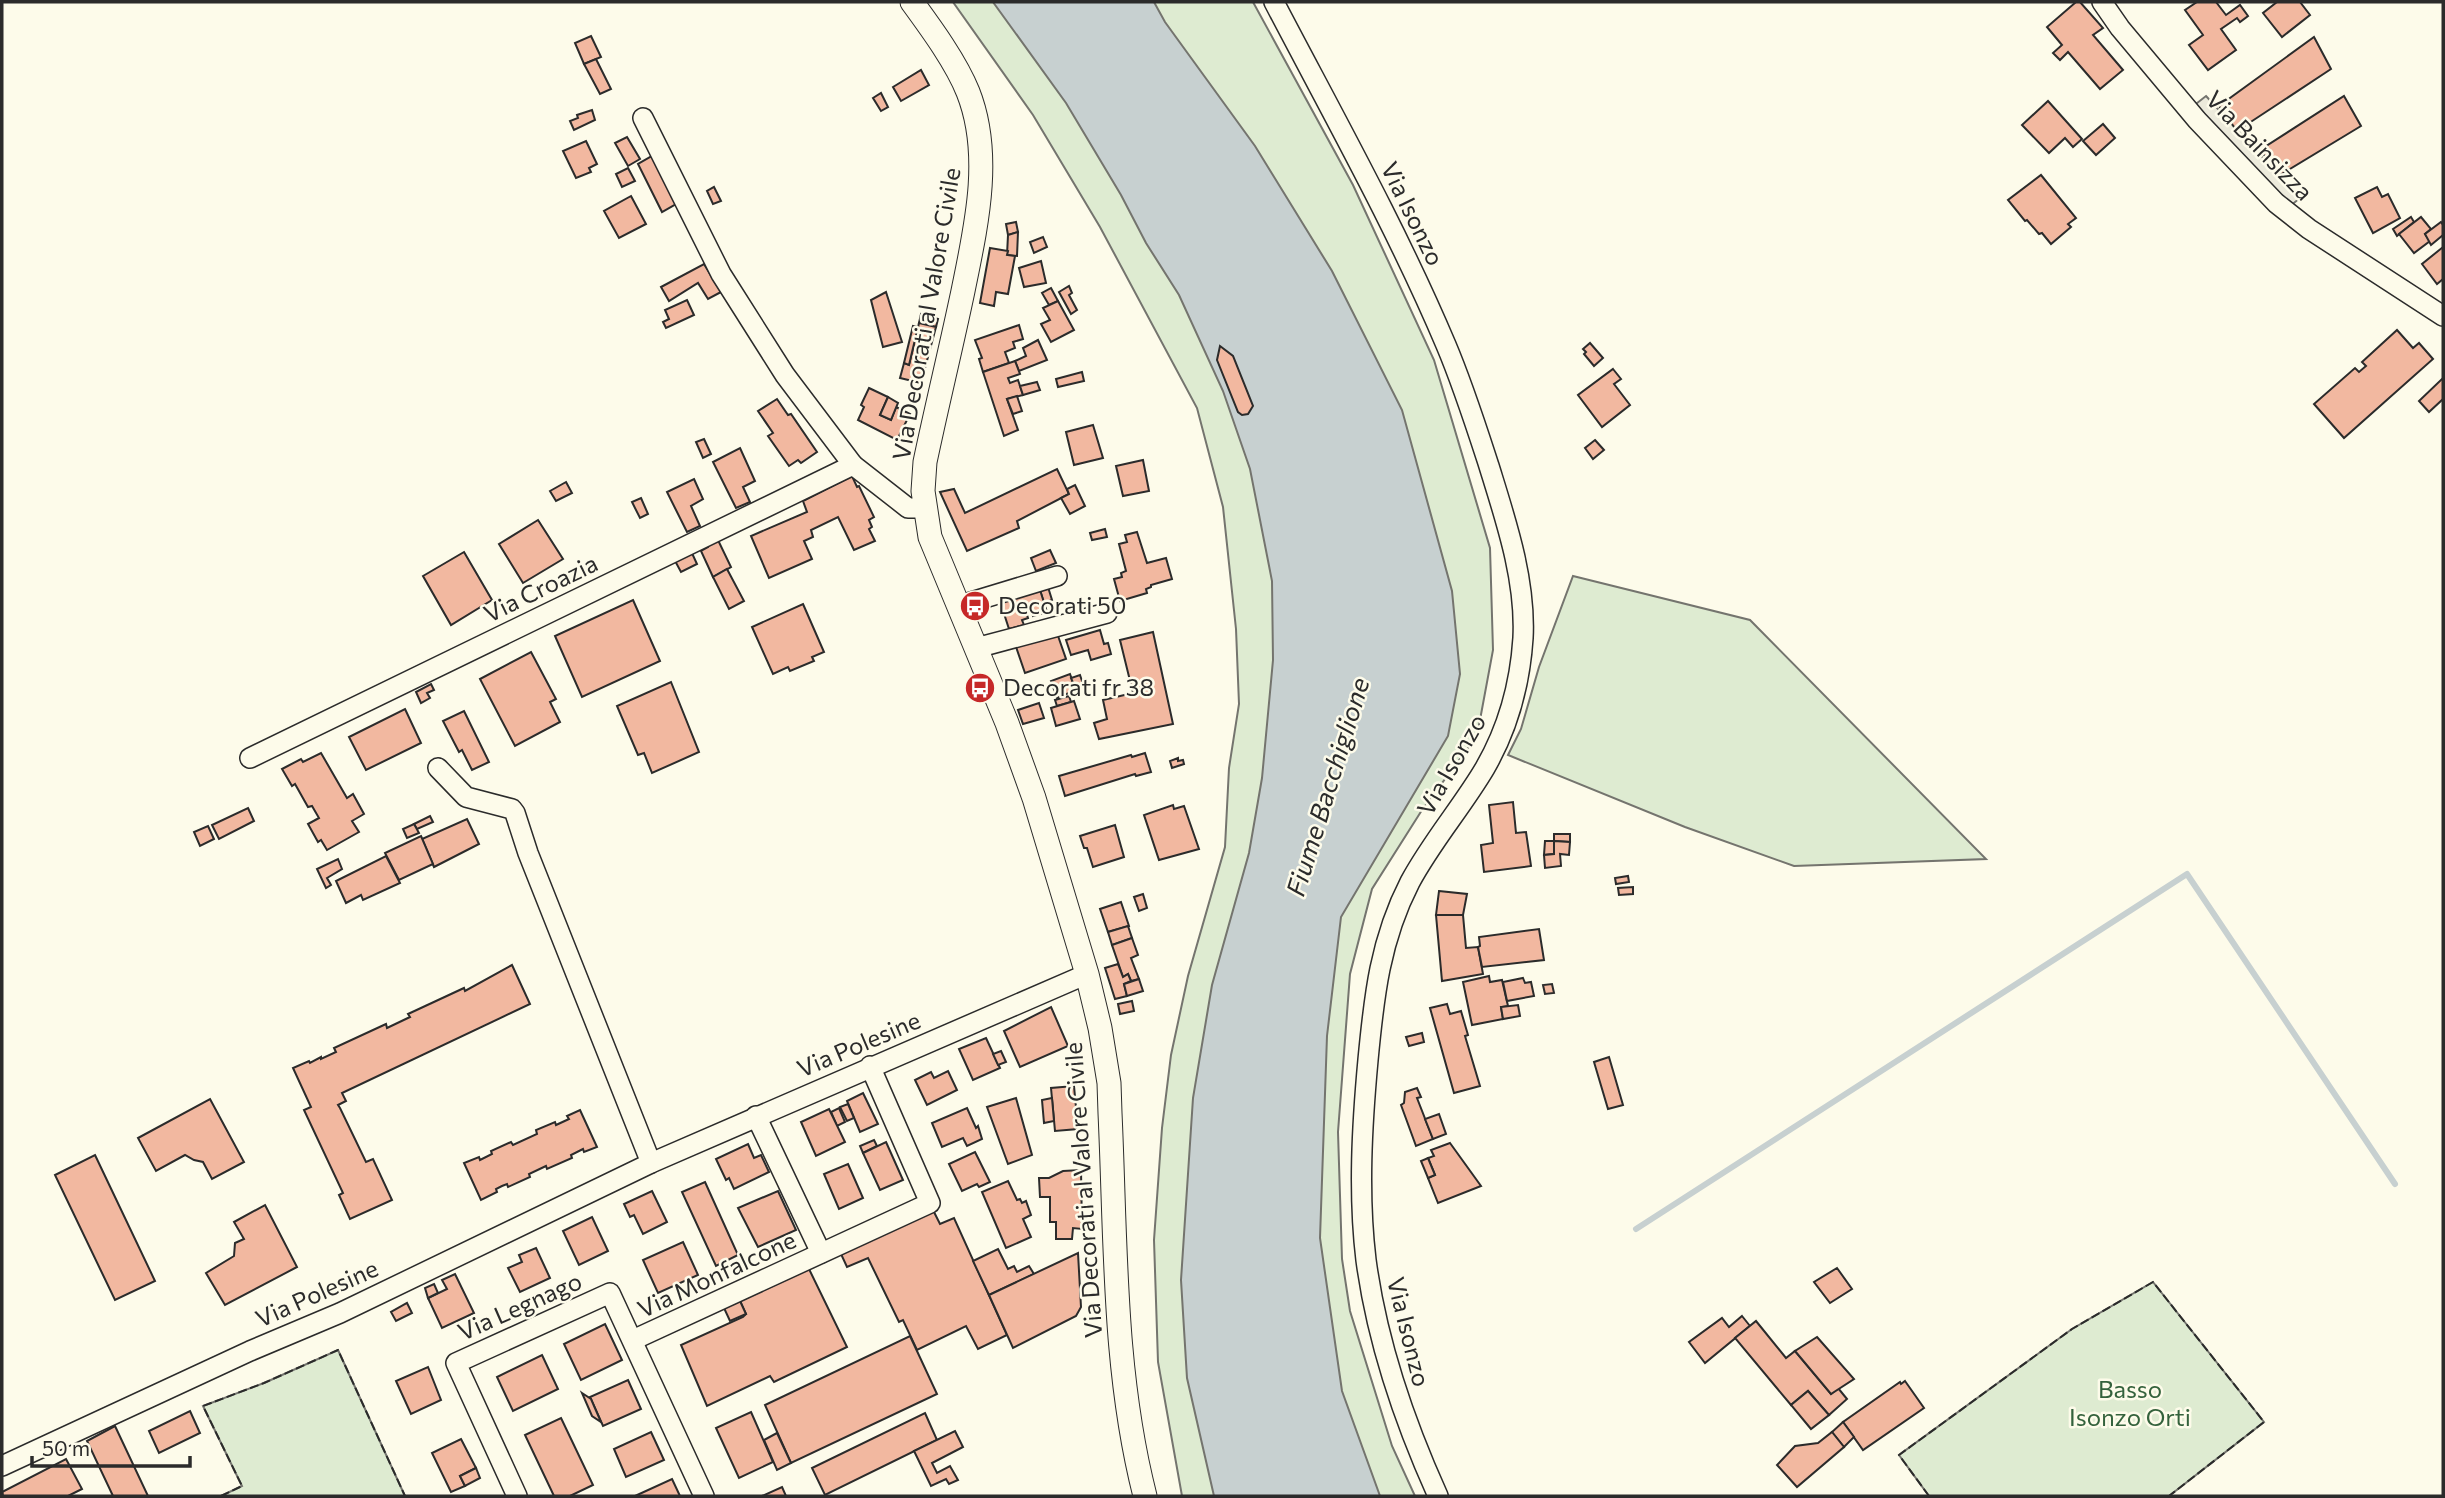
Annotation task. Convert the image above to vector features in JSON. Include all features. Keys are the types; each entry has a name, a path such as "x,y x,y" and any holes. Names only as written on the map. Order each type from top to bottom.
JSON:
{"street":[{"name":"Via Decorati al Valore Civile","path":"912,2 968,92 978,128 982,162 966,276 925,462 924,508 930,537 1007,723 1034,798 1087,974 1100,1028 1109,1083 1116,1312 1129,1420 1145,1496"},
{"name":"Via Isonzo","path":"1274,2 1342,128 1415,275 1448,349 1475,421 1504,514 1521,594 1523,634 1520,672 1513,706 1486,766 1426,856 1395,915 1381,956 1376,982 1367,1066 1363,1133 1363,1212 1371,1294 1397,1392 1438,1496"},
{"name":"Via Bainsizza","path":"2102,2 2120,28 2197,120 2276,203 2309,229 2443,316"},
{"path":"643,118 721,274 785,375 853,465 908,508 924,508"},
{"name":"Via Croazia","path":"250,758 853,465"},
{"path":"958,606 1057,576"},
{"path":"975,648 1107,613"},
{"path":"438,768 466,797 508,807 515,813 528,853 651,1163"},
{"name":"Via Polesine","path":"2,1466 250,1351 340,1313 651,1163 1087,974"},
{"name":"Via Monfalcone","path":"633,1340 930,1203 870,1066"},
{"name":"Via Monfalcone","path":"756,1116 821,1253"},
{"name":"Via Legnago","path":"517,1496 456,1363 610,1293 704,1496"}],"green space":[{"path":"953,2 1253,2 1353,185 1434,360 1490,548 1493,650 1477,736 1422,810 1372,889 1350,974 1338,1132 1342,1259 1350,1311 1392,1446 1415,1496 1182,1496 1158,1362 1154,1240 1162,1128 1171,1055 1188,976 1225,847 1229,768 1239,704 1236,629 1223,507 1197,408 1100,227 1033,115"},
{"path":"1573,576 1750,620 1986,859 1794,866 1685,827 1508,755 1521,729 1539,667"},
{"name":"Basso Isonzo Orti","path":"2153,1282 2264,1422 2169,1496 1929,1496 1899,1455 2072,1329"},
{"path":"338,1350 405,1496 221,1496 242,1486 203,1406 264,1383"}],"shaded area":[{"path":"2206,96 2300,198 2289,207 2192,107"}],"water":[{"name":"Fiume Bacchiglione","path":"993,2 1154,2 1165,22 1255,146 1332,271 1402,410 1452,591 1460,674 1448,736 1341,917 1327,1036 1320,1238 1342,1391 1380,1496 1214,1496 1187,1378 1181,1280 1193,1098 1212,985 1249,853 1262,778 1273,660 1272,581 1250,469 1223,391 1179,295 1066,103"}],"building":[{"path":"2076,2 2080,2 2103,28 2093,35 2123,70 2100,89 2068,52 2060,60 2053,53 2062,45 2047,27"},
{"path":"2197,2 2216,2 2226,15 2240,5 2248,16 2240,22 2237,18 2221,29 2236,50 2208,70 2189,45 2203,35 2185,10"},
{"path":"2277,2 2300,2 2310,15 2282,37 2263,13"},
{"path":"591,36 601,57 584,64 575,43"},
{"path":"2314,37 2331,69 2237,131 2219,106"},
{"path":"596,59 611,89 600,94 584,64"},
{"path":"921,70 929,85 901,101 893,87"},
{"path":"881,93 888,107 881,111 873,98"},
{"path":"2344,96 2361,126 2280,175 2260,150"},
{"path":"2048,101 2082,139 2073,147 2065,138 2049,153 2022,125"},
{"path":"592,110 595,120 574,130 570,121 578,118 577,115"},
{"path":"2103,124 2115,138 2096,155 2083,141"},
{"path":"627,137 640,159 628,166 615,143"},
{"path":"586,141 597,164 589,168 591,172 576,178 563,151"},
{"path":"652,156 676,204 662,212 638,164"},
{"path":"628,168 635,181 622,187 616,174"},
{"path":"2041,175 2076,218 2068,224 2071,227 2051,244 2042,233 2039,234 2025,221 2008,200"},
{"path":"714,187 721,201 713,204 707,191"},
{"path":"2377,187 2382,197 2388,194 2400,218 2373,233 2355,198"},
{"path":"631,196 646,224 619,238 604,211"},
{"path":"2411,217 2414,222 2397,236 2393,229"},
{"path":"2421,217 2431,229 2425,234 2430,241 2414,253 2399,234"},
{"path":"1016,222 1018,232 1008,235 1006,224"},
{"path":"2441,222 2443,235 2431,245 2425,234"},
{"path":"1018,232 1017,256 1007,255 1008,235"},
{"path":"1043,237 1047,247 1034,253 1030,242"},
{"path":"2443,247 2443,279 2437,284 2422,264"},
{"path":"990,248 1008,251 1007,255 1015,256 1008,294 996,292 994,306 980,303"},
{"path":"1041,261 1046,283 1024,287 1019,268"},
{"path":"704,264 721,292 708,299 698,283 669,301 661,287"},
{"path":"1069,286 1072,293 1069,295 1077,310 1071,314 1059,292"},
{"path":"1051,288 1058,301 1049,305 1042,293"},
{"path":"886,292 902,342 883,347 871,300"},
{"path":"687,300 694,315 666,328 663,322 669,319 665,310"},
{"path":"1058,301 1074,330 1051,342 1041,324 1050,320 1043,308"},
{"path":"921,314 938,319 936,327 919,323"},
{"path":"919,323 936,327 921,383 900,378 904,363 909,365"},
{"path":"1019,325 1023,339 1013,342 1015,348 1005,352 1009,363 983,372 979,359 982,358 975,340"},
{"path":"913,326 918,327 909,365 904,363"},
{"path":"2397,330 2413,348 2419,343 2433,359 2344,438 2314,404 2355,368 2359,372 2366,366 2362,362"},
{"path":"1038,340 1047,360 1019,371 1015,361 1026,356 1023,348"},
{"path":"1590,343 1603,358 1594,366 1583,349"},
{"path":"1220,346 1233,356 1253,406 1248,414 1242,415 1238,412 1217,360"},
{"path":"1015,361 1020,374 1008,378 1010,383 1018,380 1023,395 1007,399 1018,430 1004,436 983,372"},
{"path":"1613,369 1621,379 1614,384 1630,405 1602,427 1578,395"},
{"path":"1082,372 1084,381 1058,387 1056,379"},
{"path":"2443,378 2443,399 2429,412 2419,401"},
{"path":"1037,382 1040,390 1023,395 1020,386"},
{"path":"869,388 888,397 880,415 891,420 896,407 910,414 897,440 858,420"},
{"path":"1017,396 1022,411 1013,414 1007,399"},
{"path":"888,397 898,403 891,420 880,415"},
{"path":"777,399 788,415 791,414 817,452 801,463 798,460 789,466 768,436 773,433 758,411"},
{"path":"1093,425 1103,458 1074,465 1066,432"},
{"path":"704,439 711,454 703,458 696,442"},
{"path":"1595,440 1604,450 1593,459 1585,448"},
{"path":"740,448 755,481 743,487 750,502 736,508 713,462"},
{"path":"1143,460 1149,491 1123,496 1116,466"},
{"path":"1057,469 1069,494 1017,521 1019,528 967,551 940,492 954,489 965,513"},
{"path":"852,476 874,517 869,520 872,527 869,529 875,541 854,550 838,517 811,530 813,537 804,541 812,559 769,578 751,536 807,512 803,501"},
{"path":"694,479 703,499 691,506 700,526 687,532 667,492"},
{"path":"566,482 572,493 556,501 550,491"},
{"path":"1075,485 1085,506 1070,514 1061,498 1069,494 1067,489"},
{"path":"641,498 648,514 640,518 632,502"},
{"path":"538,520 563,559 523,583 499,544"},
{"path":"1105,529 1107,537 1092,540 1090,533"},
{"path":"1137,532 1147,563 1166,558 1172,579 1151,585 1146,589 1147,593 1120,601 1114,579 1122,577 1121,573 1126,571 1119,544 1127,542 1125,535"},
{"path":"717,538 731,567 713,577 701,551 708,547 707,543"},
{"path":"1050,550 1056,563 1036,571 1031,558"},
{"path":"691,551 697,564 681,572 674,559"},
{"path":"464,552 492,600 451,625 423,576"},
{"path":"727,569 744,601 729,609 713,577"},
{"path":"1048,587 1052,600 1044,603 1040,590"},
{"path":"1040,590 1047,612 1033,616 1030,607 1025,608 1028,618 1022,620 1024,625 1009,629 999,598"},
{"path":"633,600 660,661 582,697 555,636"},
{"path":"803,604 824,652 812,657 814,661 790,671 788,667 773,674 752,627"},
{"path":"1100,630 1104,644 1108,643 1111,654 1091,660 1088,650 1071,655 1066,640"},
{"path":"1153,632 1173,724 1099,739 1094,723 1107,719 1103,700 1133,693 1120,640"},
{"path":"1057,633 1066,659 1025,673 1014,641"},
{"path":"531,652 556,699 550,702 560,722 515,746 480,679"},
{"path":"1070,674 1076,690 1057,698 1051,681"},
{"path":"1080,675 1084,687 1076,690 1071,678"},
{"path":"671,682 699,752 652,773 644,753 638,755 617,706"},
{"path":"431,684 434,690 427,693 430,698 421,703 416,692"},
{"path":"1069,696 1071,702 1057,706 1055,700"},
{"path":"1074,701 1080,719 1056,726 1051,708"},
{"path":"1039,703 1044,718 1023,724 1018,710"},
{"path":"405,709 421,743 366,770 349,737"},
{"path":"464,711 489,762 472,770 443,721"},
{"path":"321,753 347,798 353,794 364,814 352,821 359,832 327,850 321,840 318,842 308,824 319,818 312,806 308,807 295,784 292,786 282,769"},
{"path":"1145,753 1151,772 1136,776 1135,774 1065,796 1059,776"},
{"path":"1178,758 1178,761 1183,760 1184,764 1172,768 1170,761"},
{"path":"1513,802 1516,833 1526,832 1531,866 1484,872 1481,845 1493,843 1489,805"},
{"path":"1173,805 1174,809 1184,806 1199,849 1159,860 1144,815"},
{"path":"248,808 254,821 219,839 212,825"},
{"path":"430,816 433,822 417,829 414,824"},
{"path":"467,819 479,844 434,867 422,839"},
{"path":"414,824 419,833 407,838 403,829"},
{"path":"1115,825 1124,857 1093,867 1080,836"},
{"path":"208,826 214,839 200,846 194,832"},
{"path":"1554,834 1570,834 1570,842 1554,841"},
{"path":"421,836 433,864 399,880 385,853"},
{"path":"1545,841 1554,841 1554,854 1544,855"},
{"path":"1554,841 1570,842 1569,855 1560,854 1561,866 1545,868 1544,855 1554,854"},
{"path":"386,856 400,883 363,900 361,895 346,903 336,881"},
{"path":"338,859 342,869 327,878 331,885 326,888 317,869"},
{"path":"1628,876 1629,882 1616,884 1615,878"},
{"path":"1633,887 1633,894 1619,895 1618,888"},
{"path":"1439,891 1467,894 1463,915 1436,915"},
{"path":"1143,894 1147,908 1139,911 1134,897"},
{"path":"1121,902 1129,926 1108,932 1100,909"},
{"path":"1436,915 1463,915 1466,948 1478,947 1483,974 1442,981"},
{"path":"1128,926 1132,938 1112,945 1108,932"},
{"path":"1539,929 1544,960 1482,967 1479,937"},
{"path":"1132,938 1138,955 1131,958 1139,979 1131,981 1128,974 1123,977 1112,945"},
{"path":"1118,964 1123,977 1128,974 1131,981 1124,984 1127,996 1115,999 1105,968"},
{"path":"512,965 530,1004 342,1093 346,1101 338,1105 366,1162 373,1159 392,1200 350,1219 339,1195 343,1193 304,1110 311,1107 293,1068 336,1052 334,1048 386,1024 387,1028 410,1017 408,1014 464,988 465,991"},
{"path":"1489,976 1490,982 1502,980 1508,1006 1501,1007 1503,1019 1472,1025 1463,982"},
{"path":"1523,978 1525,983 1531,982 1534,996 1507,1001 1503,982"},
{"path":"1139,979 1143,991 1127,996 1124,984"},
{"path":"1552,984 1554,993 1545,994 1543,985"},
{"path":"1132,1001 1134,1011 1120,1014 1118,1004"},
{"path":"1447,1004 1450,1014 1461,1011 1468,1035 1465,1036 1480,1086 1454,1093 1430,1008"},
{"path":"1518,1005 1520,1016 1503,1019 1501,1007"},
{"path":"1051,1007 1068,1046 1020,1067 1004,1031"},
{"path":"1422,1033 1424,1042 1409,1046 1406,1037"},
{"path":"986,1038 1000,1068 973,1080 959,1049"},
{"path":"1001,1051 1006,1062 998,1065 993,1054"},
{"path":"1609,1057 1623,1105 1608,1109 1594,1062"},
{"path":"948,1071 957,1090 927,1105 915,1080 931,1072 934,1078"},
{"path":"1074,1086 1078,1129 1055,1131 1051,1088"},
{"path":"1417,1088 1421,1097 1417,1098 1433,1139 1416,1146 1401,1105 1404,1103 1405,1092"},
{"path":"863,1093 878,1124 860,1132 847,1101"},
{"path":"1016,1098 1032,1155 1008,1164 987,1107"},
{"path":"1052,1098 1054,1121 1044,1123 1042,1100"},
{"path":"210,1099 244,1162 212,1179 203,1162 185,1155 156,1171 138,1138"},
{"path":"848,1104 854,1118 847,1121 840,1107"},
{"path":"839,1108 845,1122 837,1126 831,1112"},
{"path":"967,1108 982,1139 967,1146 963,1138 942,1147 932,1123"},
{"path":"829,1109 845,1142 816,1156 801,1122"},
{"path":"580,1110 597,1147 584,1152 583,1149 571,1155 572,1158 547,1169 546,1166 508,1187 507,1184 502,1186 496,1189 497,1192 481,1200 464,1163 479,1157 480,1160 492,1154 491,1151 511,1142 513,1145 537,1134 536,1130 569,1119 567,1116"},
{"path":"1439,1114 1446,1134 1433,1139 1425,1119"},
{"path":"874,1140 877,1146 863,1153 860,1146"},
{"path":"886,1142 903,1180 880,1190 863,1153"},
{"path":"1450,1143 1481,1186 1438,1203 1428,1178 1435,1175 1428,1158 1434,1156 1431,1150"},
{"path":"748,1144 754,1158 761,1155 769,1172 734,1189 729,1178 726,1180 716,1159"},
{"path":"975,1152 990,1182 962,1191 949,1164"},
{"path":"95,1155 155,1281 115,1300 55,1175"},
{"path":"1428,1158 1435,1175 1428,1178 1421,1161"},
{"path":"848,1164 863,1198 839,1209 824,1174"},
{"path":"1081,1170 1082,1229 1073,1228 1072,1239 1056,1239 1056,1222 1050,1222 1050,1197 1040,1197 1039,1178 1049,1178 1063,1171"},
{"path":"1008,1181 1017,1200 1020,1199 1022,1203 1026,1201 1031,1215 1023,1219 1031,1237 1006,1248 982,1192"},
{"path":"705,1182 738,1255 716,1266 682,1192"},
{"path":"652,1191 667,1222 643,1234 634,1215 630,1217 624,1204"},
{"path":"778,1191 796,1230 758,1247 738,1208"},
{"path":"265,1205 297,1267 225,1305 206,1273 234,1256 235,1243 244,1239 234,1222"},
{"path":"933,1210 940,1224 954,1218 1007,1335 978,1349 966,1326 917,1350 903,1320 899,1322 868,1258 847,1267 841,1254"},
{"path":"592,1217 608,1251 579,1265 563,1231"},
{"path":"683,1242 698,1275 658,1293 643,1260"},
{"path":"536,1248 550,1278 520,1292 508,1268 522,1262 519,1255"},
{"path":"998,1249 1008,1269 1014,1266 1017,1272 1029,1266 1034,1274 989,1295 973,1261"},
{"path":"1078,1253 1081,1307 1076,1316 1013,1348 989,1295"},
{"path":"1837,1268 1852,1289 1830,1303 1814,1282"},
{"path":"809,1269 847,1347 774,1382 770,1376 707,1406 681,1345 743,1317 746,1314 740,1301"},
{"path":"455,1274 474,1313 442,1328 428,1298 447,1289 442,1280"},
{"path":"434,1284 438,1293 428,1298 425,1288"},
{"path":"740,1301 746,1314 730,1321 724,1308"},
{"path":"407,1303 412,1313 396,1321 391,1312"},
{"path":"1742,1316 1750,1326 1705,1363 1689,1342 1722,1318 1729,1327"},
{"path":"1756,1321 1786,1358 1795,1351 1831,1394 1838,1388 1847,1399 1829,1415 1808,1391 1791,1405 1735,1338"},
{"path":"605,1324 622,1360 581,1380 564,1344"},
{"path":"910,1336 937,1394 791,1463 765,1405"},
{"path":"1817,1337 1854,1379 1831,1394 1795,1351"},
{"path":"542,1355 558,1389 513,1411 497,1377"},
{"path":"428,1367 441,1400 411,1414 396,1381"},
{"path":"628,1380 641,1409 603,1426 590,1397"},
{"path":"1905,1381 1924,1408 1863,1450 1843,1422"},
{"path":"1808,1391 1829,1415 1811,1429 1791,1405"},
{"path":"582,1393 591,1399 601,1422 592,1416"},
{"path":"190,1411 200,1433 159,1453 149,1431"},
{"path":"751,1412 773,1462 739,1478 716,1428"},
{"path":"925,1413 937,1440 825,1495 812,1468"},
{"path":"561,1418 593,1485 570,1496 554,1496 525,1435"},
{"path":"1843,1422 1854,1437 1844,1447 1832,1432"},
{"path":"115,1426 148,1496 113,1496 87,1441"},
{"path":"955,1431 963,1447 932,1463 937,1473 950,1466 958,1480 949,1484 946,1479 931,1486 914,1451"},
{"path":"651,1432 664,1460 626,1477 614,1449"},
{"path":"1832,1432 1844,1447 1797,1487 1777,1465 1795,1446 1818,1443"},
{"path":"777,1433 791,1463 777,1470 764,1440"},
{"path":"461,1439 476,1468 460,1476 465,1486 451,1492 432,1453"},
{"path":"66,1459 82,1489 68,1496 3,1496 2,1492"},
{"path":"476,1468 480,1478 465,1486 460,1476"},
{"path":"672,1479 680,1496 635,1496"},
{"path":"782,1487 786,1496 762,1496"}],"waterway":[{"path":"1636,1229 2187,874 2395,1184"}],"fence":[{"path":"1929,1496 1899,1455 2072,1329 2153,1282 2264,1422 2169,1496"},
{"path":"221,1496 242,1486 203,1406 264,1383 338,1350 405,1496"}],"place":[{"name":"Decorati 50","path":"975,606"},
{"name":"Decorati fr 38","path":"980,688"}]}
